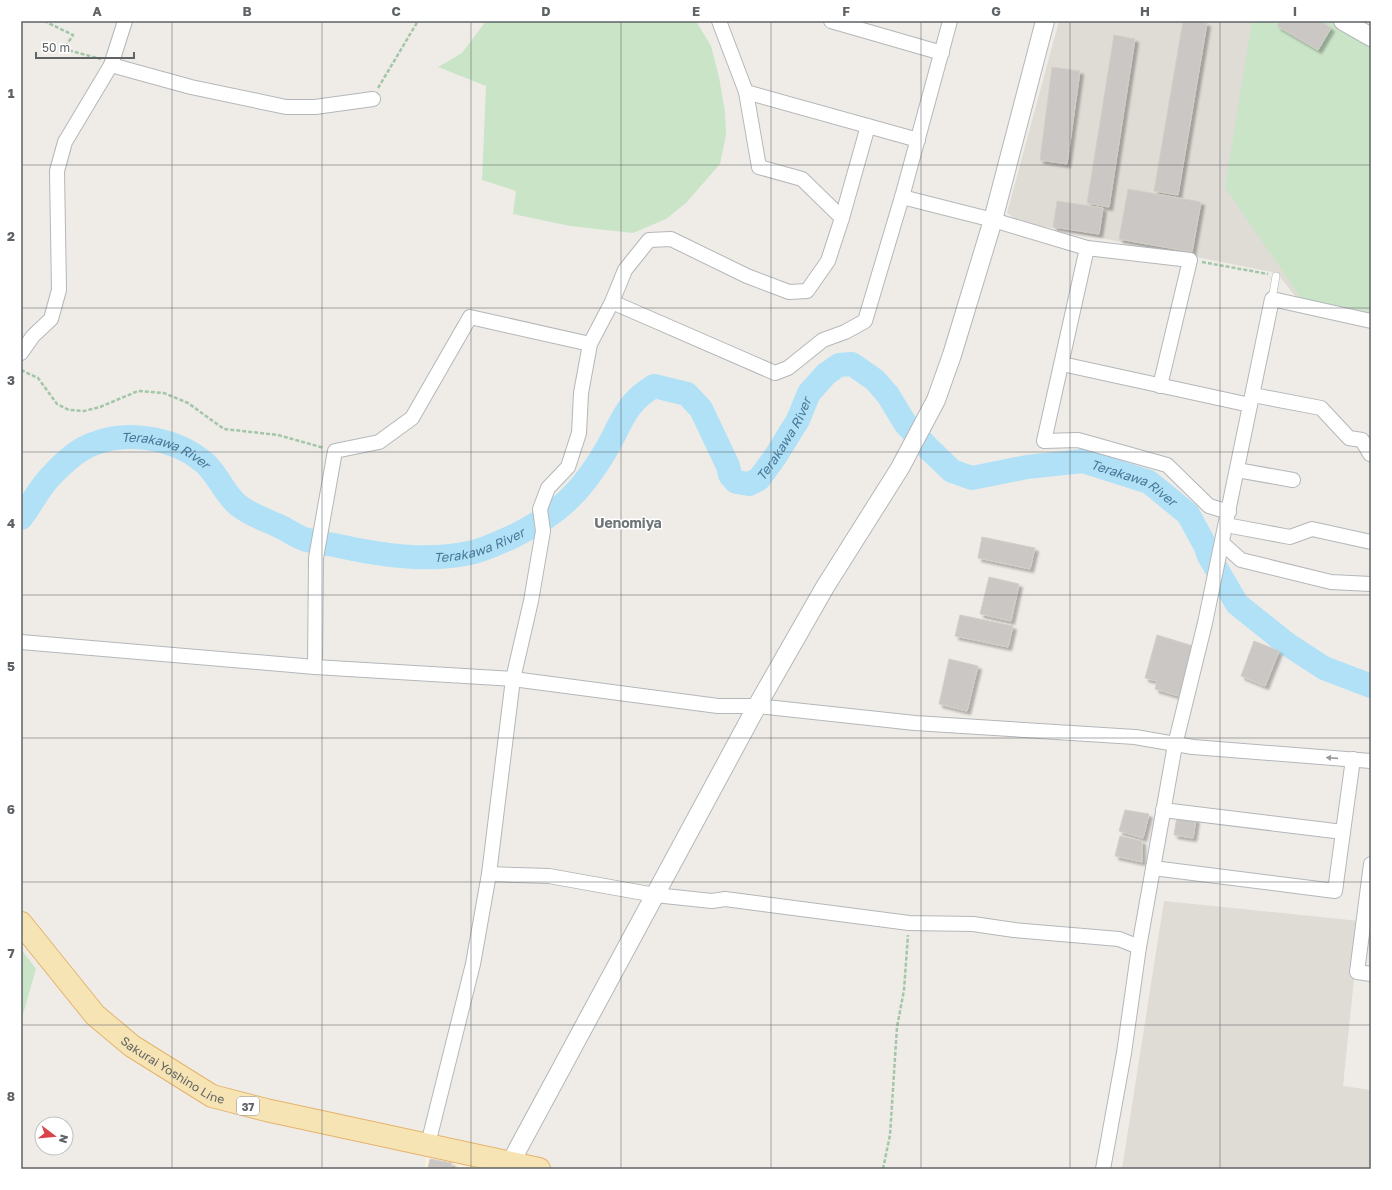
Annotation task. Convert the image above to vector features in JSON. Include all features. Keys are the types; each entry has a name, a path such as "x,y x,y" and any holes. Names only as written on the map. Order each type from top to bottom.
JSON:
{"main road":[{"name":"Sakurai Yoshino Line","path":"21,923 96,1015 132,1046 212,1096 266,1110 428,1144 509,1166 540,1169"}],"street":[{"path":"21,353 33,336 51,319 59,290 58,171 65,142 111,63 124,21"},
{"path":"719,21 746,92 759,167 802,179 842,218"},
{"path":"831,21 942,53"},
{"path":"612,302 775,373 788,368 823,340 845,332 866,321 918,140 950,21"},
{"path":"509,1166 757,706 825,587 900,468 936,400 952,355 993,220 1045,21"},
{"path":"1344,21 1371,37"},
{"path":"111,63 191,87 286,107 315,107 373,99"},
{"path":"746,92 918,140"},
{"path":"428,1144 473,964 490,874 513,679 531,601 543,531 540,509 548,488 568,467 579,433 581,393 590,344 612,302 625,270 649,240 671,239 747,276 789,292 807,291 828,262 868,126"},
{"path":"902,197 993,220 1087,248 1190,260 1160,386"},
{"path":"1087,248 1044,441 1078,440 1167,465 1209,506 1227,518 1290,537 1312,529 1371,542"},
{"path":"1104,1169 1124,1053 1139,947 1175,745 1222,544 1272,299 1371,321"},
{"path":"314,667 316,558 335,451 379,442 412,418 470,317 590,344"},
{"path":"1062,364 1160,386 1252,400 1321,408 1349,438 1362,440 1370,454"},
{"path":"1237,470 1292,480"},
{"path":"1222,544 1241,560 1331,582 1371,584"},
{"path":"21,642 314,667 513,679 718,706 757,706 915,722 1134,737 1175,745 1371,761"},
{"path":"1153,868 1335,891 1353,759"},
{"path":"1163,810 1343,832"},
{"path":"1371,864 1356,972 1371,974"},
{"path":"490,874 548,876 655,895 712,901 725,899 909,923 972,924 1014,930 1119,939 1139,947"}],"lane":[{"path":"1272,299 1276,276"}],"path":[{"path":"44,21 73,35 64,50 111,63"},
{"path":"373,99 418,21"},
{"path":"1190,260 1276,276"},
{"path":"21,370 38,378 57,404 69,410 84,412 138,391 164,393 188,403 224,429 278,435 335,451"},
{"path":"882,1169 890,1135 897,1027 904,990 909,923"}],"shaded area":[{"path":"1059,21 1336,21 1371,42 1371,317 1299,301 1277,273 1020,222 1007,213"},
{"path":"1164,901 1360,921 1343,1086 1371,1090 1371,1169 1122,1169"},
{"path":"426,1156 481,1165 484,1169 424,1169"}],"green space":[{"path":"486,21 696,21 711,46 719,77 725,112 726,135 720,164 686,203 666,219 633,233 570,226 513,214 516,191 482,180 486,86 438,67 462,53"},
{"path":"1252,21 1328,21 1371,48 1371,312 1301,298 1225,187"},
{"path":"21,949 36,969 21,1021"}],"building":[{"path":"1183,21 1207,23 1178,195 1154,191"},
{"path":"1280,21 1320,21 1331,28 1318,50 1277,26"},
{"path":"1114,35 1135,39 1109,207 1087,203"},
{"path":"1052,67 1080,71 1067,164 1040,160"},
{"path":"1128,189 1201,202 1192,252 1119,239"},
{"path":"1057,201 1103,208 1099,234 1053,227"},
{"path":"982,537 1035,548 1030,569 978,558"},
{"path":"989,577 1019,584 1011,621 980,614"},
{"path":"960,615 1013,626 1008,647 955,636"},
{"path":"1157,635 1193,646 1179,696 1155,689 1157,681 1145,678"},
{"path":"1254,641 1279,651 1265,686 1241,676"},
{"path":"949,659 978,666 967,711 939,704"},
{"path":"1125,810 1149,814 1143,838 1119,831"},
{"path":"1177,816 1196,819 1193,838 1174,835"},
{"path":"1120,836 1142,841 1142,862 1115,856"},
{"path":"430,1159 452,1163 451,1169 428,1169"}],"waterway":[{"name":"Terakawa River","path":"21,518 48,479 62,465 88,446 106,440 120,438 149,438 177,446 190,452 207,465 228,494 243,509 304,539 386,555 439,557 474,552 494,545 530,528 567,501 578,490 597,465 630,407 636,400 654,386 687,394 701,409 728,466 730,475 736,482 749,484 759,479 775,457 798,420 809,393 826,374 839,365 852,364 875,380 888,395 905,423 952,471 972,478 1027,467 1083,461 1149,482 1188,514 1205,545 1209,556 1237,604 1287,644 1324,668 1371,686"}],"district":[{"name":"Uenomiya","path":"628,522"}]}
